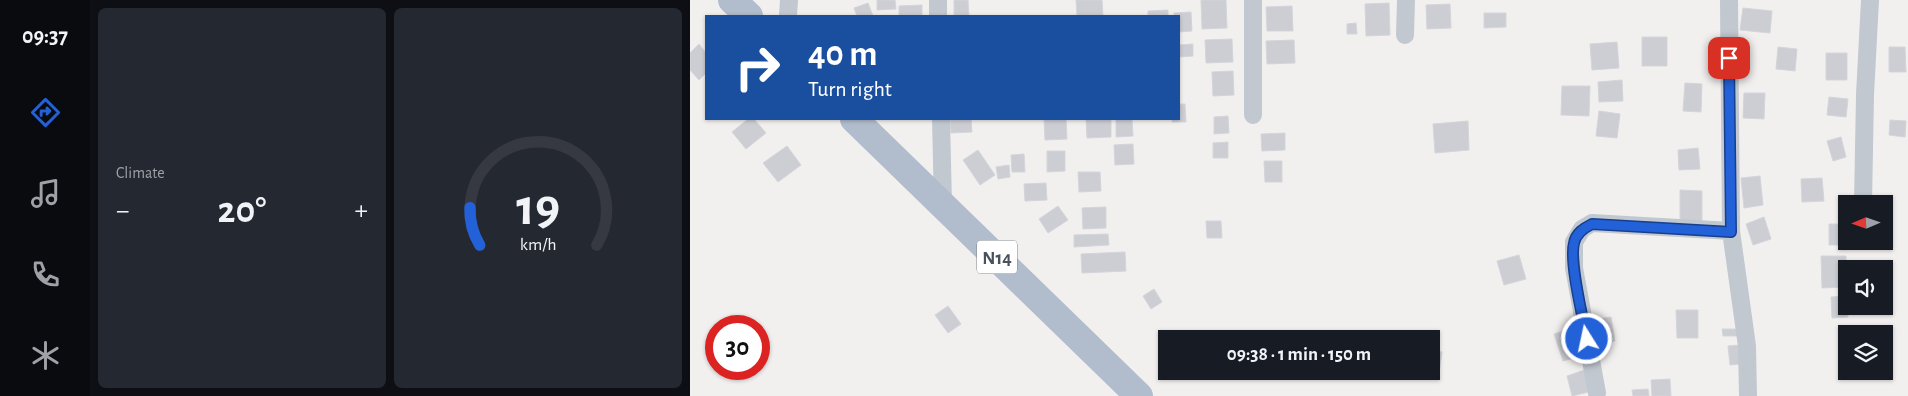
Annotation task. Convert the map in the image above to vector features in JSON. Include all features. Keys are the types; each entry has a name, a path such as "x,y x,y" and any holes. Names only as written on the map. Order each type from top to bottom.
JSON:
{"main road":[{"path":"732,0 748,15"},
{"name":"N14","path":"855,120 1139,396"}],"street":[{"path":"788,15 789,0"},
{"path":"938,0 938,15"},
{"path":"1252,0 1253,116"},
{"path":"1405,35 1406,0"},
{"path":"1729,0 1731,232 1747,346 1748,396"},
{"path":"1864,195 1870,0"},
{"path":"941,120 943,205"},
{"path":"1597,393 1574,268 1574,242 1582,229 1592,224 1731,232"}],"building":[{"path":"877,0 895,0 896,9 877,10"},
{"path":"954,0 968,0 969,15 954,15"},
{"path":"1076,0 1102,0 1103,15 1077,15"},
{"path":"1201,0 1226,0 1227,28 1202,29"},
{"path":"868,3 873,15 857,15 854,8"},
{"path":"1389,3 1390,35 1366,36 1365,4"},
{"path":"1450,4 1451,28 1427,29 1426,5"},
{"path":"922,5 922,15 899,15 899,6"},
{"path":"1292,6 1293,31 1267,31 1266,7"},
{"path":"1743,8 1772,11 1770,33 1740,30"},
{"path":"1168,10 1168,15 1148,15 1148,11"},
{"path":"1191,12 1192,31 1180,32 1180,15 1174,15 1174,13"},
{"path":"1484,13 1506,13 1506,27 1484,28"},
{"path":"1356,23 1357,34 1347,34 1347,24"},
{"path":"1642,37 1667,37 1667,66 1642,66"},
{"path":"1232,39 1233,62 1206,63 1205,40"},
{"path":"1294,40 1295,63 1267,64 1266,41"},
{"path":"1617,42 1619,68 1592,70 1590,44"},
{"path":"699,44 705,52 705,74 699,80 690,70 690,53"},
{"path":"1193,44 1193,56 1180,57 1180,45"},
{"path":"1778,47 1797,49 1795,71 1776,69"},
{"path":"1889,47 1905,47 1906,72 1889,72"},
{"path":"1826,53 1847,53 1847,80 1826,80"},
{"path":"1233,71 1234,95 1213,96 1212,72"},
{"path":"1622,80 1623,101 1599,102 1598,82"},
{"path":"1685,83 1702,84 1701,112 1683,111"},
{"path":"1562,86 1590,86 1589,116 1561,115"},
{"path":"1744,93 1765,93 1764,119 1743,118"},
{"path":"1829,97 1848,99 1846,117 1827,115"},
{"path":"1180,104 1185,104 1186,122 1172,122 1172,120 1180,120"},
{"path":"1599,111 1620,114 1617,138 1596,136"},
{"path":"1228,116 1229,133 1214,134 1214,117"},
{"path":"747,120 755,120 766,133 746,149 732,132"},
{"path":"950,120 971,120 972,132 951,133"},
{"path":"1044,120 1066,120 1067,139 1045,140"},
{"path":"1086,120 1111,120 1111,137 1087,138"},
{"path":"1116,120 1132,120 1133,136 1116,137"},
{"path":"1890,120 1906,121 1905,137 1889,135"},
{"path":"1468,121 1469,150 1435,153 1433,124"},
{"path":"1285,133 1285,150 1262,151 1261,134"},
{"path":"1841,137 1846,157 1833,161 1827,141"},
{"path":"1228,142 1228,158 1213,158 1213,143"},
{"path":"1133,144 1134,164 1115,165 1114,145"},
{"path":"787,146 801,165 778,182 763,163"},
{"path":"1698,148 1700,169 1679,170 1678,150"},
{"path":"978,150 995,175 980,185 963,160"},
{"path":"1047,151 1065,151 1065,171 1047,172"},
{"path":"1024,154 1025,172 1012,172 1011,155"},
{"path":"1264,161 1282,161 1282,182 1265,182"},
{"path":"1009,165 1010,177 998,179 996,167"},
{"path":"1078,172 1100,172 1101,191 1079,192"},
{"path":"1760,176 1763,205 1744,208 1741,178"},
{"path":"1822,178 1824,201 1802,202 1801,179"},
{"path":"1046,183 1047,200 1025,201 1024,184"},
{"path":"1680,190 1702,191 1702,224 1680,224"},
{"path":"1058,206 1068,220 1048,233 1039,219"},
{"path":"1106,207 1106,228 1083,229 1082,208"},
{"path":"1764,217 1771,239 1753,245 1746,224"},
{"path":"1206,221 1221,221 1222,238 1207,238"},
{"path":"1829,224 1838,224 1838,245 1829,245"},
{"path":"1108,234 1109,245 1074,247 1074,235"},
{"path":"1125,252 1126,271 1082,273 1081,254"},
{"path":"1519,255 1526,279 1504,285 1497,261"},
{"path":"1821,256 1846,256 1846,260 1838,260 1838,287 1822,288"},
{"path":"1154,289 1162,302 1151,309 1143,296"},
{"path":"1831,297 1838,297 1838,315 1848,315 1848,317 1832,318"},
{"path":"948,306 961,324 948,333 935,315"},
{"path":"1676,310 1698,310 1698,338 1677,338"},
{"path":"1611,317 1615,341 1595,344 1591,320"},
{"path":"1576,327 1585,355 1563,361 1554,334"},
{"path":"1722,329 1738,329 1738,336 1723,336"},
{"path":"1740,345 1741,364 1730,365 1728,346"},
{"path":"1587,369 1593,391 1572,396 1567,376"},
{"path":"1670,379 1671,396 1652,396 1651,380"},
{"path":"1648,389 1649,396 1633,396 1632,390"}],"route":[{"path":"1587,339 1574,268 1574,242 1582,229 1592,224 1731,232 1729,58"}]}
